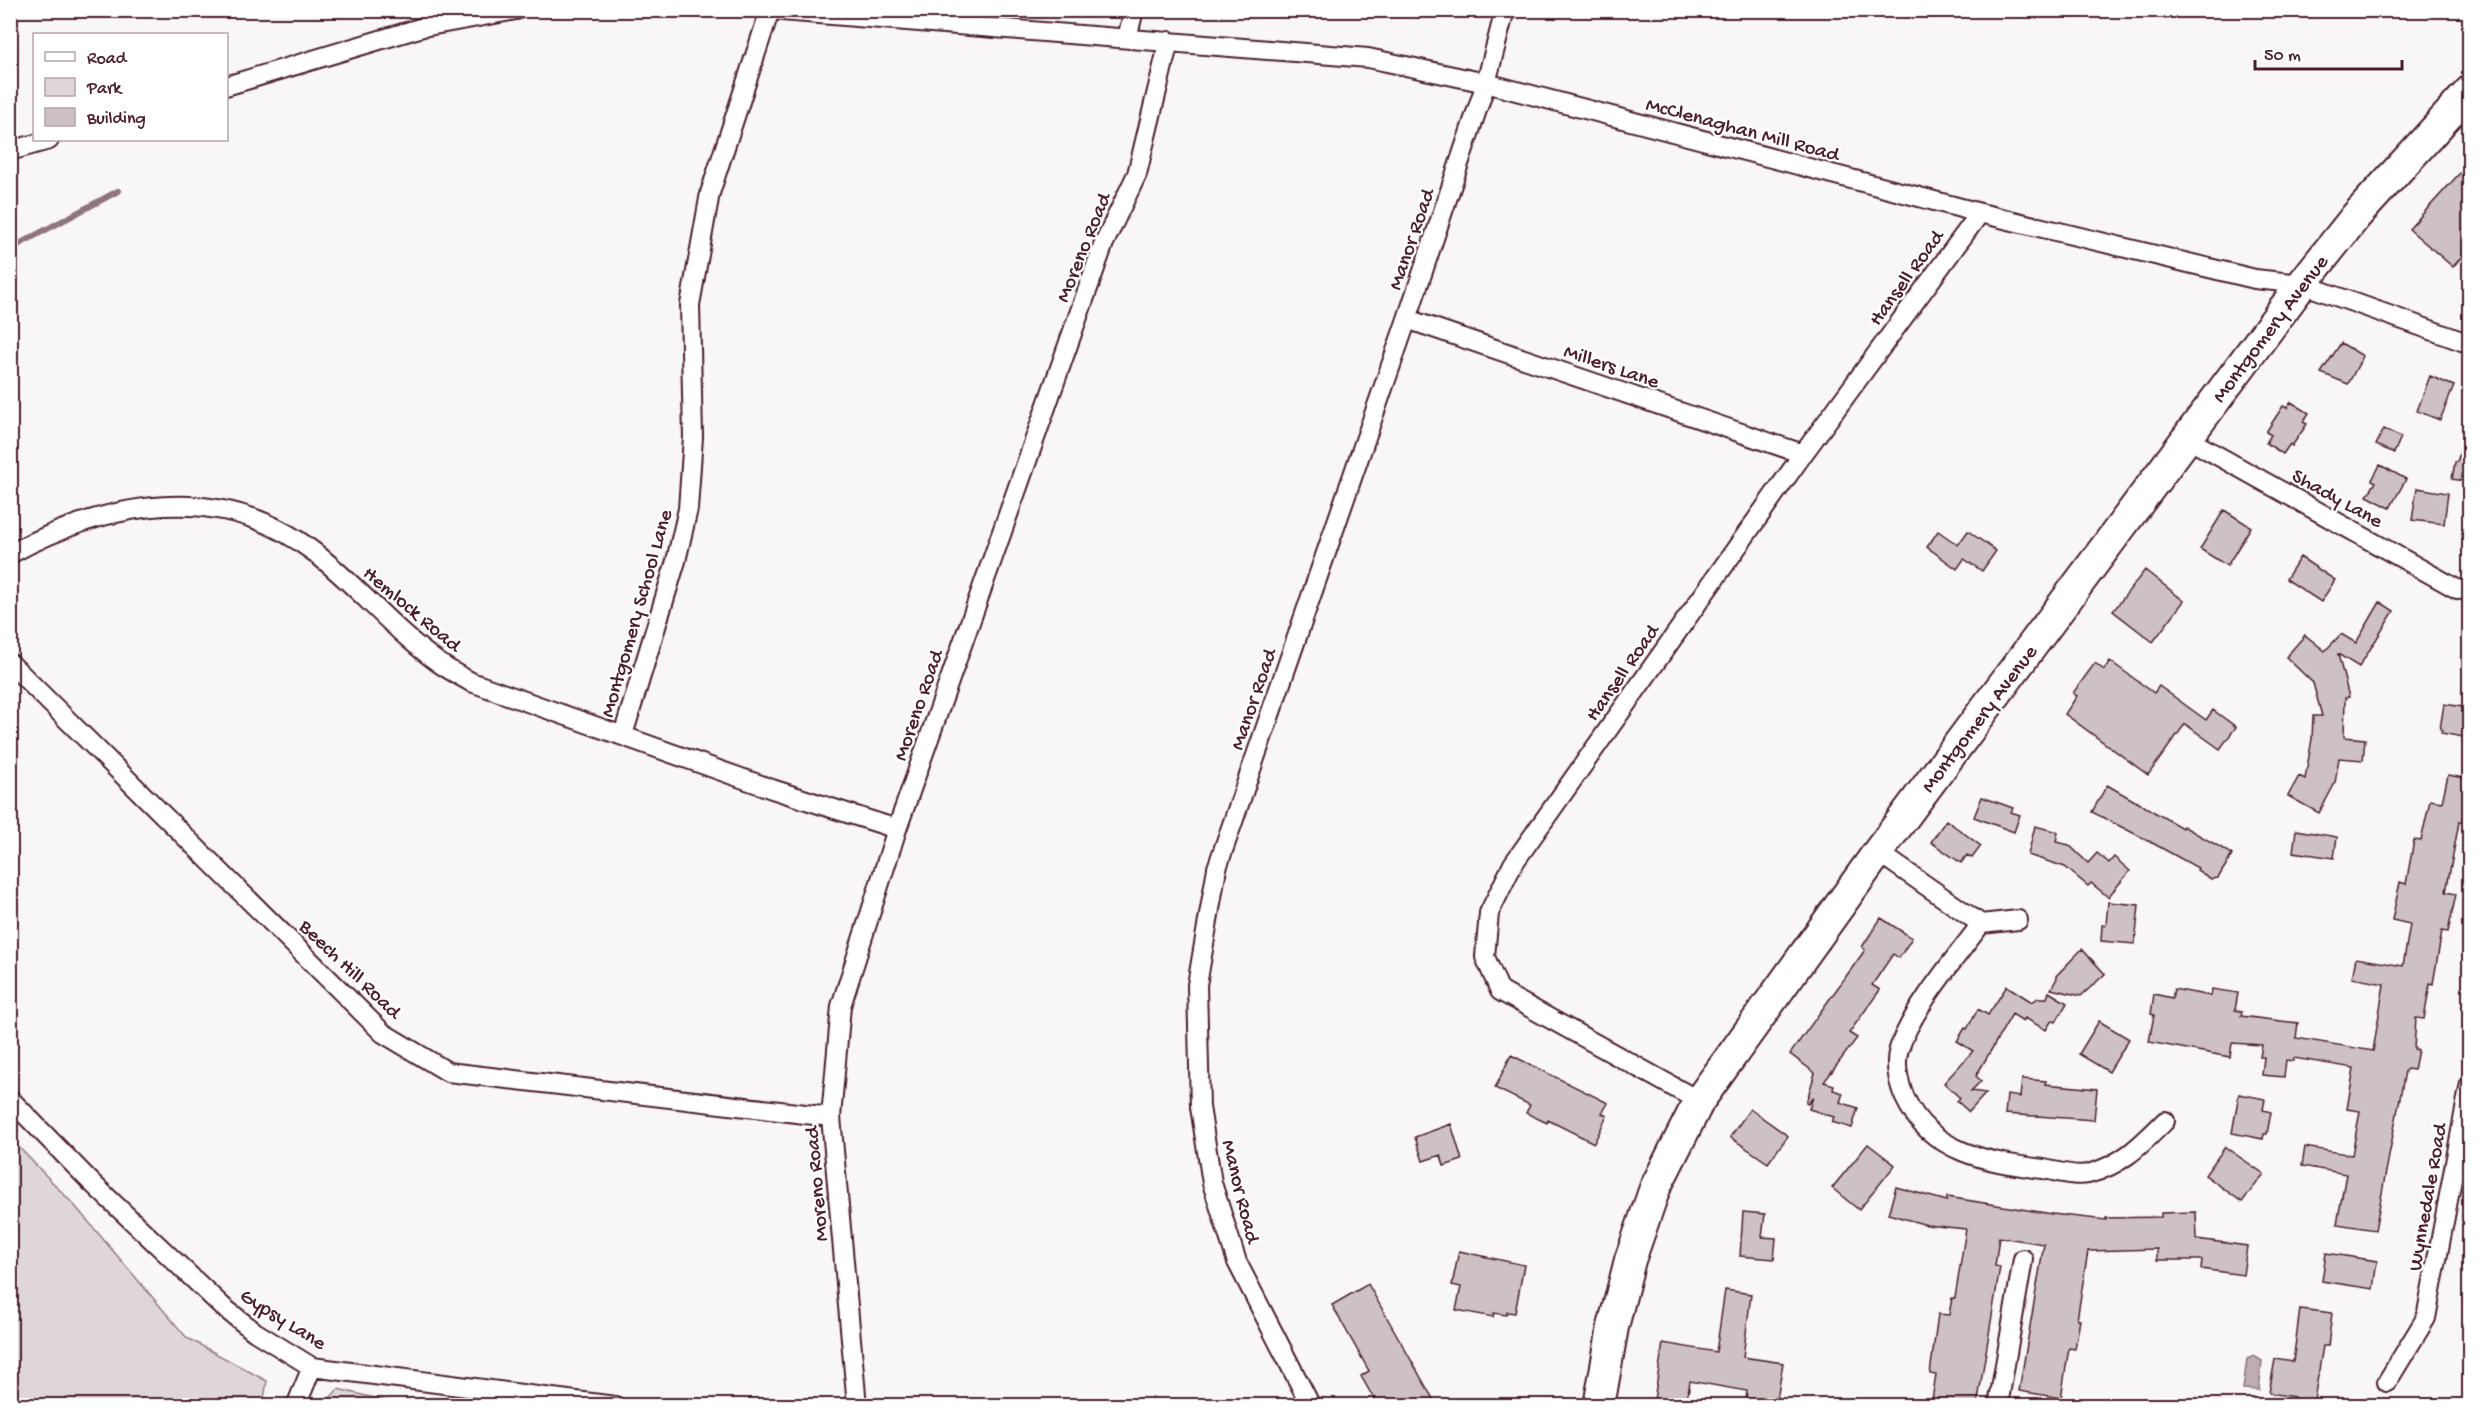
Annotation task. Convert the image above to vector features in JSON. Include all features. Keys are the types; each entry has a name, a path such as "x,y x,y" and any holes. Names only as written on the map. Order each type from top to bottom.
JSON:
{"main road":[{"name":"Montgomery Avenue","path":"1599,1406 1613,1327 1630,1260 1655,1188 1699,1101 1878,852 2302,284 2356,216 2469,91"}],"street":[{"path":"228,85 423,27 516,10"},
{"path":"770,11 1127,38 1134,10"},
{"name":"Manor Road","path":"1311,1406 1237,1262 1212,1184 1200,1107 1197,985 1217,868 1407,320 1486,83 1505,10"},
{"name":"Montgomery School Lane","path":"623,735 676,561 688,509 693,437 690,305 710,193 770,11"},
{"name":"McClenaghan Mill Road","path":"1127,38 1368,58 1486,83 1980,213 2255,279 2302,284 2469,345"},
{"name":"Moreno Road","path":"857,1406 831,1117 841,1006 897,829 1104,243 1137,174 1169,41"},
{"path":"10,151 45,141"},
{"name":"Hansell Road","path":"1699,1101 1500,991 1485,957 1489,913 1513,864 1803,454 1980,213"},
{"name":"Millers Lane","path":"1407,320 1803,454"},
{"name":"Shady Lane","path":"2186,438 2457,589 2469,592"},
{"name":"Hemlock Road","path":"10,554 73,524 141,507 194,507 246,516 313,551 439,663 471,682 772,789 897,829"},
{"name":"Beech Hill Road","path":"10,663 383,1033 448,1072 831,1117"},
{"path":"1878,852 1981,924 2018,920"},
{"path":"1981,924 1921,1006 1898,1051 1899,1086 1913,1117 1948,1147 2000,1164 2084,1175 2107,1168 2132,1153 2165,1121"},
{"name":"Wynnedale Road","path":"2387,1382 2426,1318 2469,1083"},
{"name":"Gypsy Lane","path":"10,1099 91,1182 223,1307 255,1332 312,1367 615,1406"},
{"path":"1998,1406 2023,1259"},
{"path":"296,1406 312,1367"}],"green space":[{"path":"11,1139 75,1206 187,1338 267,1381 263,1405 11,1405"},
{"path":"338,1389 403,1405 324,1405"}],"shaded area":[{"path":"2254,1356 2262,1361 2259,1390 2243,1389 2247,1359"}],"building":[{"path":"2469,163 2469,248 2453,267 2409,229"},
{"path":"2341,343 2363,356 2348,384 2321,373"},
{"path":"2430,376 2454,386 2440,420 2417,411"},
{"path":"2291,402 2309,413 2303,422 2307,424 2292,446 2290,444 2283,454 2266,443 2271,435 2266,432 2283,406 2287,408"},
{"path":"2384,429 2401,437 2394,453 2376,445"},
{"path":"2466,433 2469,434 2469,482 2452,479 2455,462 2457,462"},
{"path":"2380,465 2406,479 2390,508 2367,496 2376,482 2372,480"},
{"path":"2417,488 2448,493 2444,524 2412,520"},
{"path":"2224,510 2251,527 2227,566 2200,549"},
{"path":"1938,531 1958,545 1968,531 1996,551 1982,571 1964,559 1957,569 1927,547"},
{"path":"2300,557 2335,580 2321,602 2286,579"},
{"path":"2145,570 2184,601 2153,642 2113,611"},
{"path":"2380,602 2394,611 2359,667 2338,654 2349,697 2345,698 2344,737 2365,739 2363,760 2339,758 2335,783 2319,813 2288,796 2299,776 2305,779 2312,739 2313,716 2322,716 2313,683 2286,657 2305,635 2325,651 2341,634 2356,643"},
{"path":"2110,661 2154,693 2159,686 2206,720 2213,710 2236,727 2220,749 2185,724 2148,775 2065,714 2077,696 2073,693 2095,663 2104,670"},
{"path":"2444,704 2469,708 2469,738 2441,733"},
{"path":"2448,775 2469,779 2465,808 2462,822 2459,822 2446,892 2456,894 2448,932 2442,931 2433,984 2430,983 2424,1019 2416,1018 2414,1049 2418,1050 2414,1070 2405,1071 2375,1230 2337,1224 2346,1174 2302,1166 2305,1147 2352,1155 2360,1111 2347,1109 2354,1068 2294,1058 2293,1061 2286,1060 2284,1077 2262,1075 2264,1057 2260,1057 2262,1045 2232,1043 2230,1057 2149,1042 2154,1015 2151,1014 2154,994 2172,998 2174,989 2211,996 2212,989 2238,993 2235,1010 2242,1012 2241,1016 2298,1023 2296,1038 2373,1051 2384,984 2352,978 2356,958 2403,966 2410,924 2392,920 2400,882 2406,884 2414,840 2421,841 2430,800 2442,802"},
{"path":"2107,785 2229,852 2232,855 2218,878 2211,879 2197,870 2198,868 2092,812"},
{"path":"1982,797 2013,808 2011,812 2020,815 2014,832 1974,817"},
{"path":"1946,820 1981,846 1972,858 1967,855 1961,863 1931,842"},
{"path":"2035,826 2058,832 2056,842 2069,845 2088,863 2097,853 2109,863 2114,857 2130,871 2108,897 2091,883 2088,886 2065,867 2028,855"},
{"path":"2296,830 2337,837 2334,858 2293,852"},
{"path":"2108,902 2139,905 2135,944 2101,941 2102,925 2106,925"},
{"path":"1881,918 1912,938 1899,958 1893,954 1872,985 1880,990 1849,1033 1857,1038 1824,1082 1834,1085 1833,1090 1843,1093 1840,1102 1858,1108 1852,1128 1832,1122 1834,1117 1809,1109 1813,1097 1808,1104 1806,1103 1815,1073 1790,1054 1865,950 1862,947"},
{"path":"2082,949 2105,974 2081,996 2051,989 2056,976"},
{"path":"2007,986 2032,1002 2038,998 2047,998 2049,992 2067,1003 2056,1022 2052,1020 2046,1030 2025,1018 2023,1021 2012,1014 1976,1076 1981,1081 1971,1091 1986,1093 1969,1112 1957,1101 1960,1098 1944,1083 1973,1051 1957,1041 1965,1028 1967,1029 1978,1009 1988,1015"},
{"path":"2099,1021 2129,1039 2109,1072 2079,1054"},
{"path":"1511,1055 1608,1103 1602,1113 1607,1116 1594,1143 1548,1120 1547,1123 1526,1113 1530,1105 1495,1088"},
{"path":"2022,1079 2046,1081 2045,1084 2097,1089 2094,1120 2005,1114 2007,1095 2020,1097"},
{"path":"2239,1094 2265,1099 2263,1110 2271,1112 2267,1134 2264,1134 2263,1139 2232,1133"},
{"path":"1750,1109 1788,1136 1768,1163 1730,1137"},
{"path":"1451,1124 1462,1160 1444,1166 1441,1155 1423,1161 1415,1137"},
{"path":"1868,1144 1895,1165 1859,1210 1832,1188"},
{"path":"2225,1147 2264,1174 2242,1202 2205,1175"},
{"path":"1896,1187 1947,1201 1947,1197 2106,1220 2106,1218 2161,1217 2161,1213 2196,1212 2197,1239 2247,1246 2243,1275 2201,1269 2202,1260 2157,1260 2157,1249 2088,1251 2077,1320 2080,1320 2075,1349 2069,1348 2061,1398 2019,1391 2044,1244 1999,1237 1995,1266 2000,1267 1977,1406 1931,1406 1936,1375 1930,1374 1938,1314 1949,1315 1952,1298 1955,1298 1966,1229 1927,1225 1888,1214"},
{"path":"1743,1212 1765,1214 1762,1237 1776,1238 1774,1259 1740,1256"},
{"path":"1459,1251 1524,1265 1515,1313 1507,1312 1506,1315 1494,1313 1493,1317 1456,1310 1461,1287 1452,1285"},
{"path":"2326,1253 2377,1261 2373,1289 2322,1281"},
{"path":"1368,1284 1437,1406 1393,1406 1389,1399 1378,1406 1361,1376 1369,1371 1332,1305"},
{"path":"1725,1290 1751,1294 1743,1357 1783,1363 1776,1406 1745,1406 1747,1391 1690,1381 1686,1406 1653,1406 1663,1343 1716,1352"},
{"path":"2300,1309 2332,1313 2328,1346 2323,1346 2313,1406 2293,1406 2294,1397 2269,1393 2275,1359 2293,1362"}],"waterway":[{"path":"10,249 118,191"}]}
